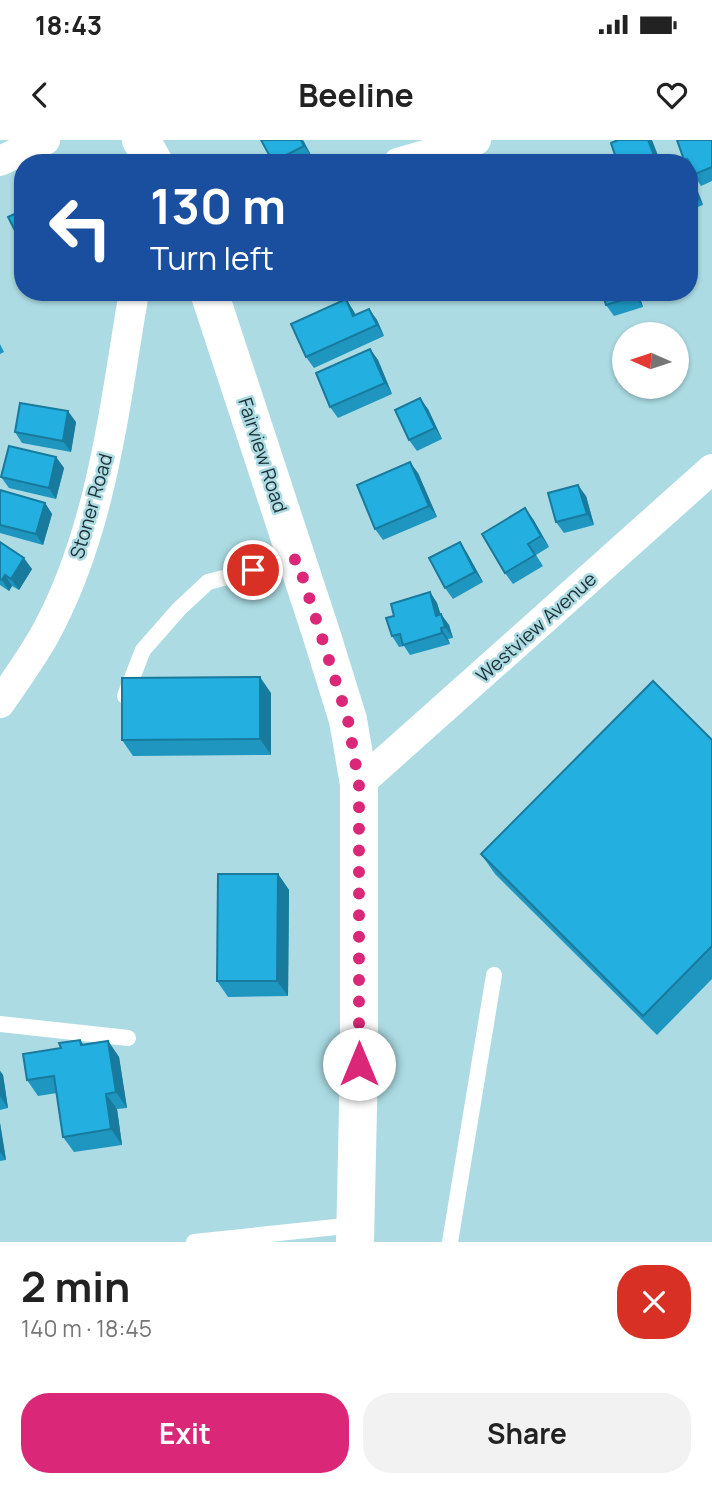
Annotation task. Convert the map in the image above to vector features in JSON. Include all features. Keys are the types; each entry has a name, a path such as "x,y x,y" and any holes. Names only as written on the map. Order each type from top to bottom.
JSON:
{"main road":[{"name":"Fairview Road","path":"212,301 348,720 359,784 359,1064 355,1234"}],"street":[{"path":"15,154 46,140"},
{"path":"428,154 475,140"},
{"name":"Stoner Road","path":"0,703 44,635 83,546 98,496 132,301"},
{"name":"Westview Avenue","path":"359,784 712,469"}],"lane":[{"path":"124,716 125,694 144,650 179,609 208,582 297,559"},
{"path":"450,1242 494,975"},
{"path":"0,1024 128,1038"},
{"path":"194,1242 355,1234"}],"building":[{"path":"261,140 301,140 304,146 288,154 269,154"},
{"path":"618,140 648,140 653,154 615,154 611,143"},
{"path":"677,140 712,140 712,167 698,173 698,154 682,154"},
{"path":"14,214 14,229 8,217"},
{"path":"347,301 353,316 369,309 377,325 306,357 291,324"},
{"path":"370,349 385,383 330,407 316,373"},
{"path":"420,398 435,428 409,440 395,410"},
{"path":"20,403 68,411 63,441 15,432"},
{"path":"9,446 56,457 49,488 1,477"},
{"path":"410,462 429,506 375,529 357,485"},
{"path":"578,485 587,514 556,522 548,493"},
{"path":"0,490 45,503 36,534 0,525"},
{"path":"525,508 541,536 528,544 535,555 505,573 482,534"},
{"path":"0,542 24,558 11,579 5,575 0,579"},
{"path":"460,542 475,572 445,588 429,558"},
{"path":"430,592 436,616 441,614 445,627 441,628 442,633 403,645 400,634 392,636 386,618 394,616 391,604"},
{"path":"260,677 260,739 122,740 122,678"},
{"path":"653,681 712,740 712,946 643,1016 481,854"},
{"path":"218,874 278,874 277,981 217,981"},
{"path":"80,1040 81,1045 108,1041 116,1092 106,1094 111,1129 63,1137 54,1076 27,1080 23,1054 61,1048 59,1043"}],"route":[{"path":"253,570 297,559 348,720 359,784 359,1064"}]}
